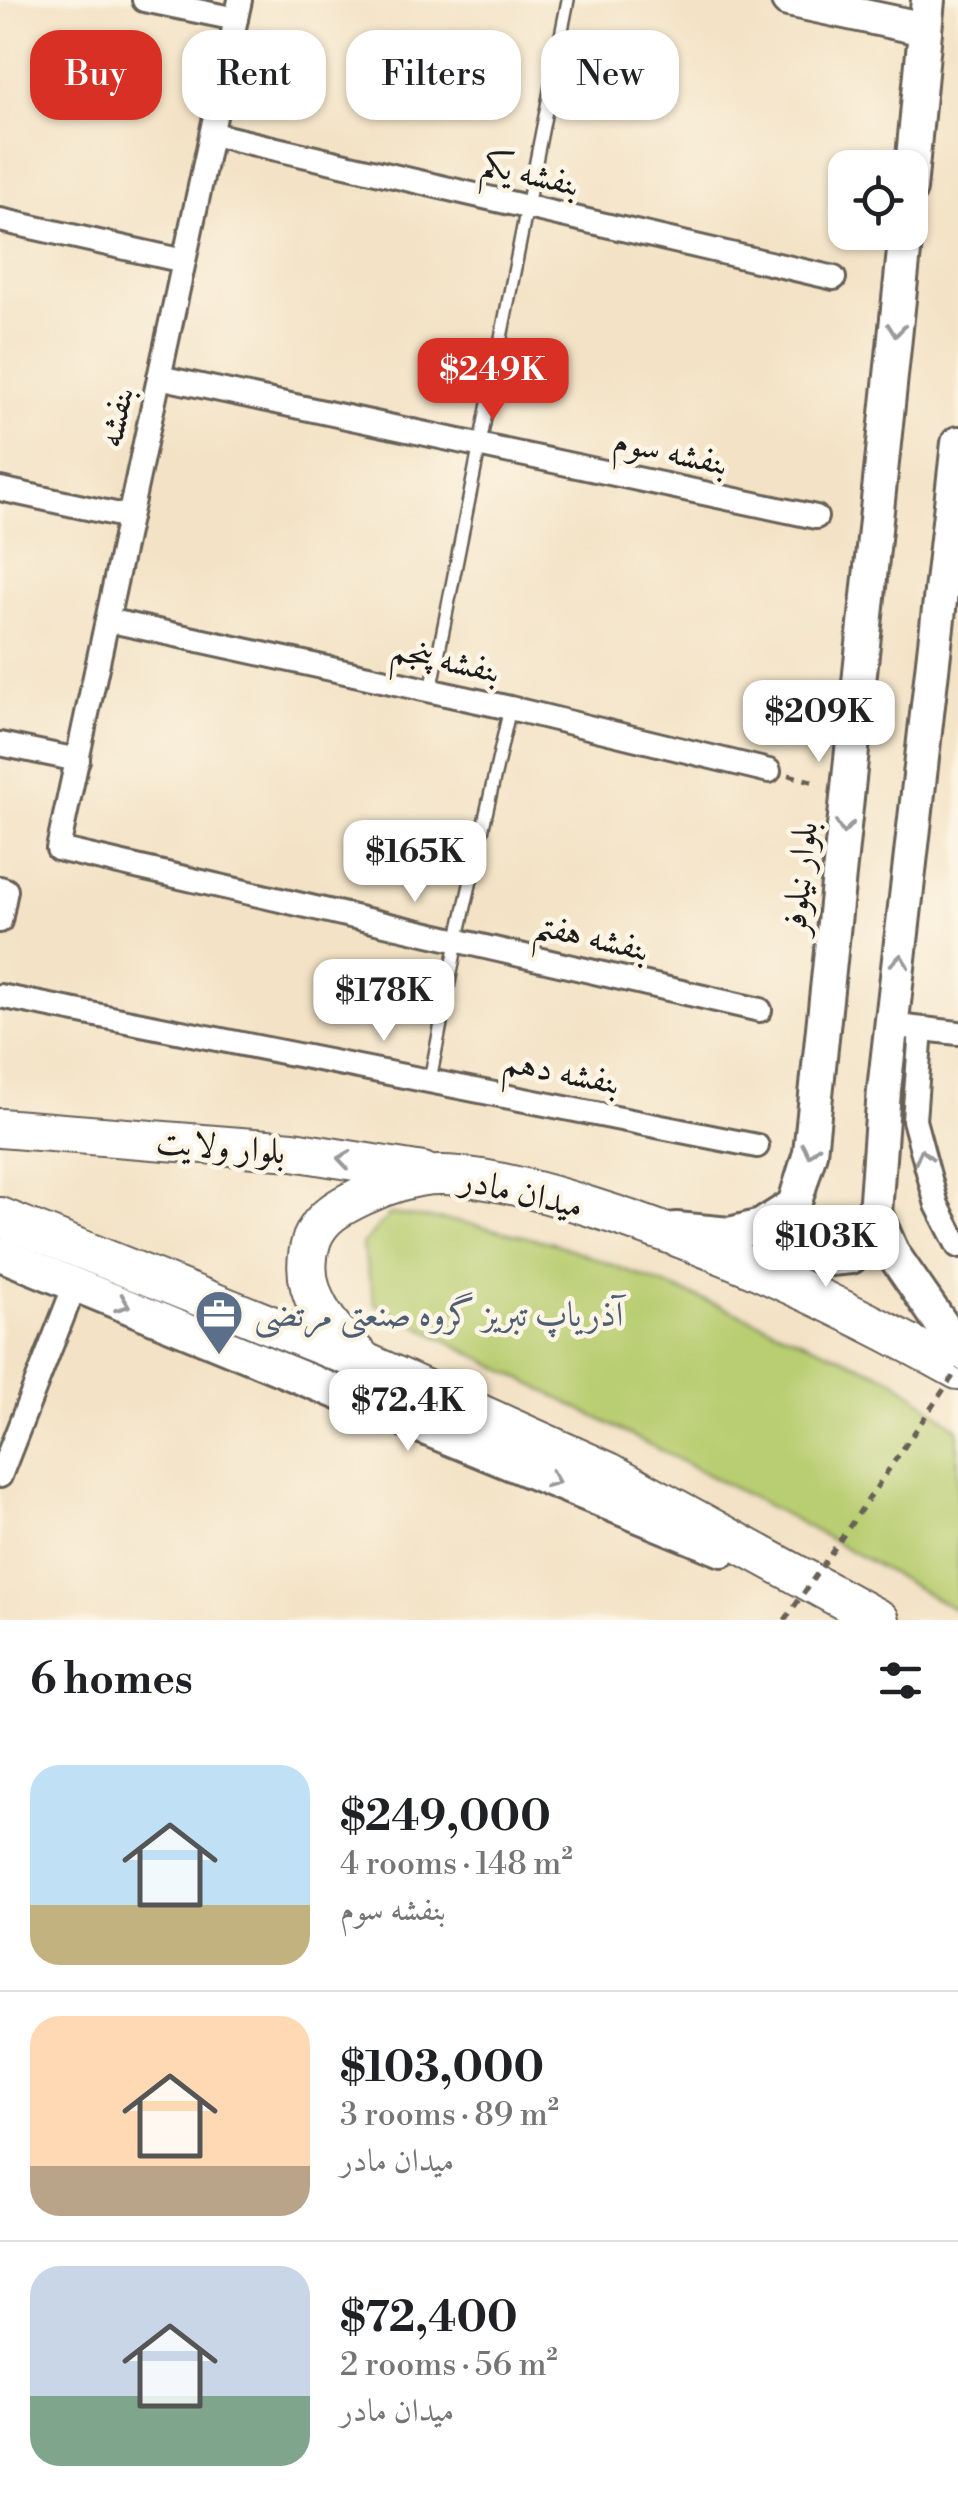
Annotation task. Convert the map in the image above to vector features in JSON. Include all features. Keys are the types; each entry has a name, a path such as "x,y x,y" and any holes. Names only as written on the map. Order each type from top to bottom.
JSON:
{"main road":[{"path":"788,0 927,14 914,150"},
{"name":"بلوار نیلوفر","path":"794,1205 804,1178 812,1134 904,250"},
{"path":"655,1227 730,1234 762,1226 794,1205 798,1236 810,1254 830,1259 851,1256 866,1240 876,1213 884,1090 907,1027 958,443"},
{"path":"0,1114 80,1134"},
{"name":"بلوار ولایت","path":"0,1128 293,1151 440,1174"},
{"name":"میدان مادر","path":"880,1620 851,1609 609,1472 365,1362 334,1332 314,1304 306,1272 308,1250 316,1228 336,1208 401,1182 440,1174 543,1192 655,1227 804,1290 958,1370"},
{"path":"876,1213 894,1254 958,1348"},
{"path":"0,1218 365,1362"},
{"path":"0,1254 851,1609"}],"street":[{"path":"144,0 238,10"},
{"name":"بنفشه","path":"58,850 238,10"},
{"name":"بنفشه یکم","path":"212,134 834,278"},
{"path":"0,220 184,261"},
{"name":"بنفشه سوم","path":"160,377 816,517"},
{"path":"0,488 129,517"},
{"name":"بنفشه پنجم","path":"107,620 510,708 769,770"},
{"path":"0,744 78,760"},
{"name":"بنفشه هفتم","path":"58,850 760,1010"},
{"path":"0,888 6,890 0,921"},
{"name":"بنفشه دهم","path":"0,996 757,1146"},
{"path":"958,1033 907,1027 914,1120 936,1204 958,1246"},
{"path":"0,1476 75,1285"}],"lane":[{"path":"431,691 568,0"},
{"path":"430,1080 510,708"}],"path":[{"path":"786,1620 958,1370"}],"green space":[{"path":"390,1214 462,1222 557,1244 728,1309 895,1380 958,1429 958,1611 792,1518 375,1304 362,1245"}],"place":[{"name":"آذریاپ تبریز گروه صنعتی مرتضی","path":"219,1356"}]}
